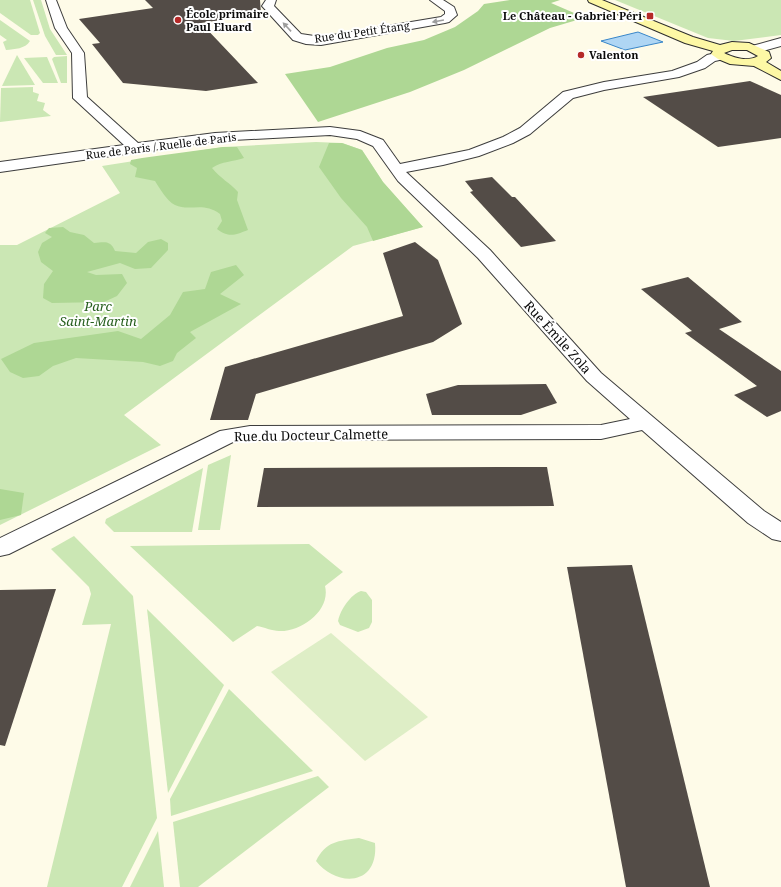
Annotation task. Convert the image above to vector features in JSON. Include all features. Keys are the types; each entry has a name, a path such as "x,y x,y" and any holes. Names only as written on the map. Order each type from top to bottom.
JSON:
{"street":[{"path":"51,0 62,28 78,53 80,98 136,149"},
{"name":"Rue du Petit Étang","path":"271,0 268,6 297,37 321,41 446,20 451,16 450,9 435,0"},
{"path":"593,0 720,52 732,61 756,56 781,42"},
{"path":"396,169 443,161 474,153 508,140 525,131 568,95 604,86 674,74 702,65 720,52"},
{"path":"756,56 781,76"},
{"name":"Rue de Paris / Ruelle de Paris","path":"0,167 215,137 320,131 348,132"},
{"name":"Rue Émile Zola","path":"348,132 360,135 378,143 402,178 484,254 594,377 756,517 781,533"},
{"name":"Rue du Docteur Calmette","path":"0,548 228,436 250,433 601,432 647,422"}],"green space":[{"path":"0,0 30,0 40,33 38,35 31,35 0,13"},
{"path":"33,0 41,0 50,29 67,55 56,55 45,36"},
{"path":"510,0 560,0 551,3 595,22 577,20 550,28 464,70 410,92 318,122 285,74 330,67 387,48 424,40 455,27 478,11 484,4"},
{"path":"615,0 781,0 781,35 734,41 708,38"},
{"path":"0,20 30,41 28,44 16,49 6,50 3,42 7,40 0,35"},
{"path":"17,55 35,85 2,86"},
{"path":"67,56 67,83 61,83 52,59 54,57"},
{"path":"47,57 58,83 43,83 24,58"},
{"path":"33,87 33,92 39,94 37,101 45,103 43,110 51,116 0,122 1,88"},
{"name":"Parc Saint-Martin","path":"316,142 342,143 362,150 383,182 423,227 353,246 124,415 161,445 0,525 0,245 17,245 120,193 102,166 223,147"},
{"path":"329,143 342,143 362,150 383,182 423,227 373,241 367,227 341,198 319,167"},
{"path":"223,147 237,147 244,158 220,164 212,168 238,192 237,200 248,230 232,235 225,234 217,229 222,221 220,214 208,208 186,208 175,205 169,201 155,181 135,177 137,168 130,164 131,160"},
{"path":"63,227 70,232 84,235 94,243 107,242 115,251 136,253 148,242 161,239 168,243 168,250 151,268 135,269 120,263 87,272 96,275 122,274 127,283 117,296 104,302 52,303 43,298 44,284 53,271 41,262 38,252 42,243 52,237 45,233 49,228"},
{"path":"236,265 244,275 220,294 241,304 190,332 196,338 177,353 173,361 160,366 143,362 76,358 53,366 39,376 23,378 10,372 1,359 34,343 118,331 141,339 170,315 183,292 205,289 211,272"},
{"path":"231,455 220,530 198,530 208,465"},
{"path":"203,468 192,532 114,532 105,523 106,519"},
{"path":"0,489 24,493 21,515 0,520"},
{"path":"74,536 133,596 157,818 122,887 47,887 111,624 82,625 91,594 89,587 51,549"},
{"path":"309,544 343,572 325,586 326,595 324,603 319,611 313,618 297,628 279,631 257,626 233,642 130,546"},
{"path":"361,591 366,592 372,600 372,622 369,628 358,632 340,625 338,621 346,603 353,595"},
{"path":"147,609 224,685 168,793"},
{"path":"331,633 428,717 365,761 271,672"},
{"path":"229,689 313,771 171,816 170,799"},
{"path":"318,776 329,787 198,887 180,887 173,822"},
{"path":"158,831 164,887 130,887"},
{"path":"359,838 375,843 374,857 370,868 363,875 354,878 345,878 334,875 324,869 316,861 324,849 333,843"}],"water":[{"path":"638,32 663,42 625,50 601,41"}],"building":[{"path":"145,0 260,0 261,14 201,23 258,83 206,91 123,83 92,44 100,43 79,19 153,8"},
{"path":"750,81 781,95 781,138 718,147 643,97"},
{"path":"492,177 512,197 515,197 556,241 521,247 470,192 473,191 465,181"},
{"path":"415,242 438,260 462,324 433,342 256,394 248,420 210,420 225,367 403,316 383,253"},
{"path":"688,277 742,322 719,329 781,371 781,411 767,417 734,395 757,386 685,333 692,331 641,289"},
{"path":"546,384 557,403 521,415 432,415 426,394 458,385"},
{"path":"547,467 554,506 257,507 264,468"},
{"path":"632,565 710,887 626,887 567,567"},
{"path":"56,589 5,746 0,745 0,590"}],"place":[{"name":"Le Château - Gabriel Péri","path":"650,16"},
{"name":"École primaire Paul Eluard","path":"178,20"},
{"name":"Valenton","path":"581,55"}]}
